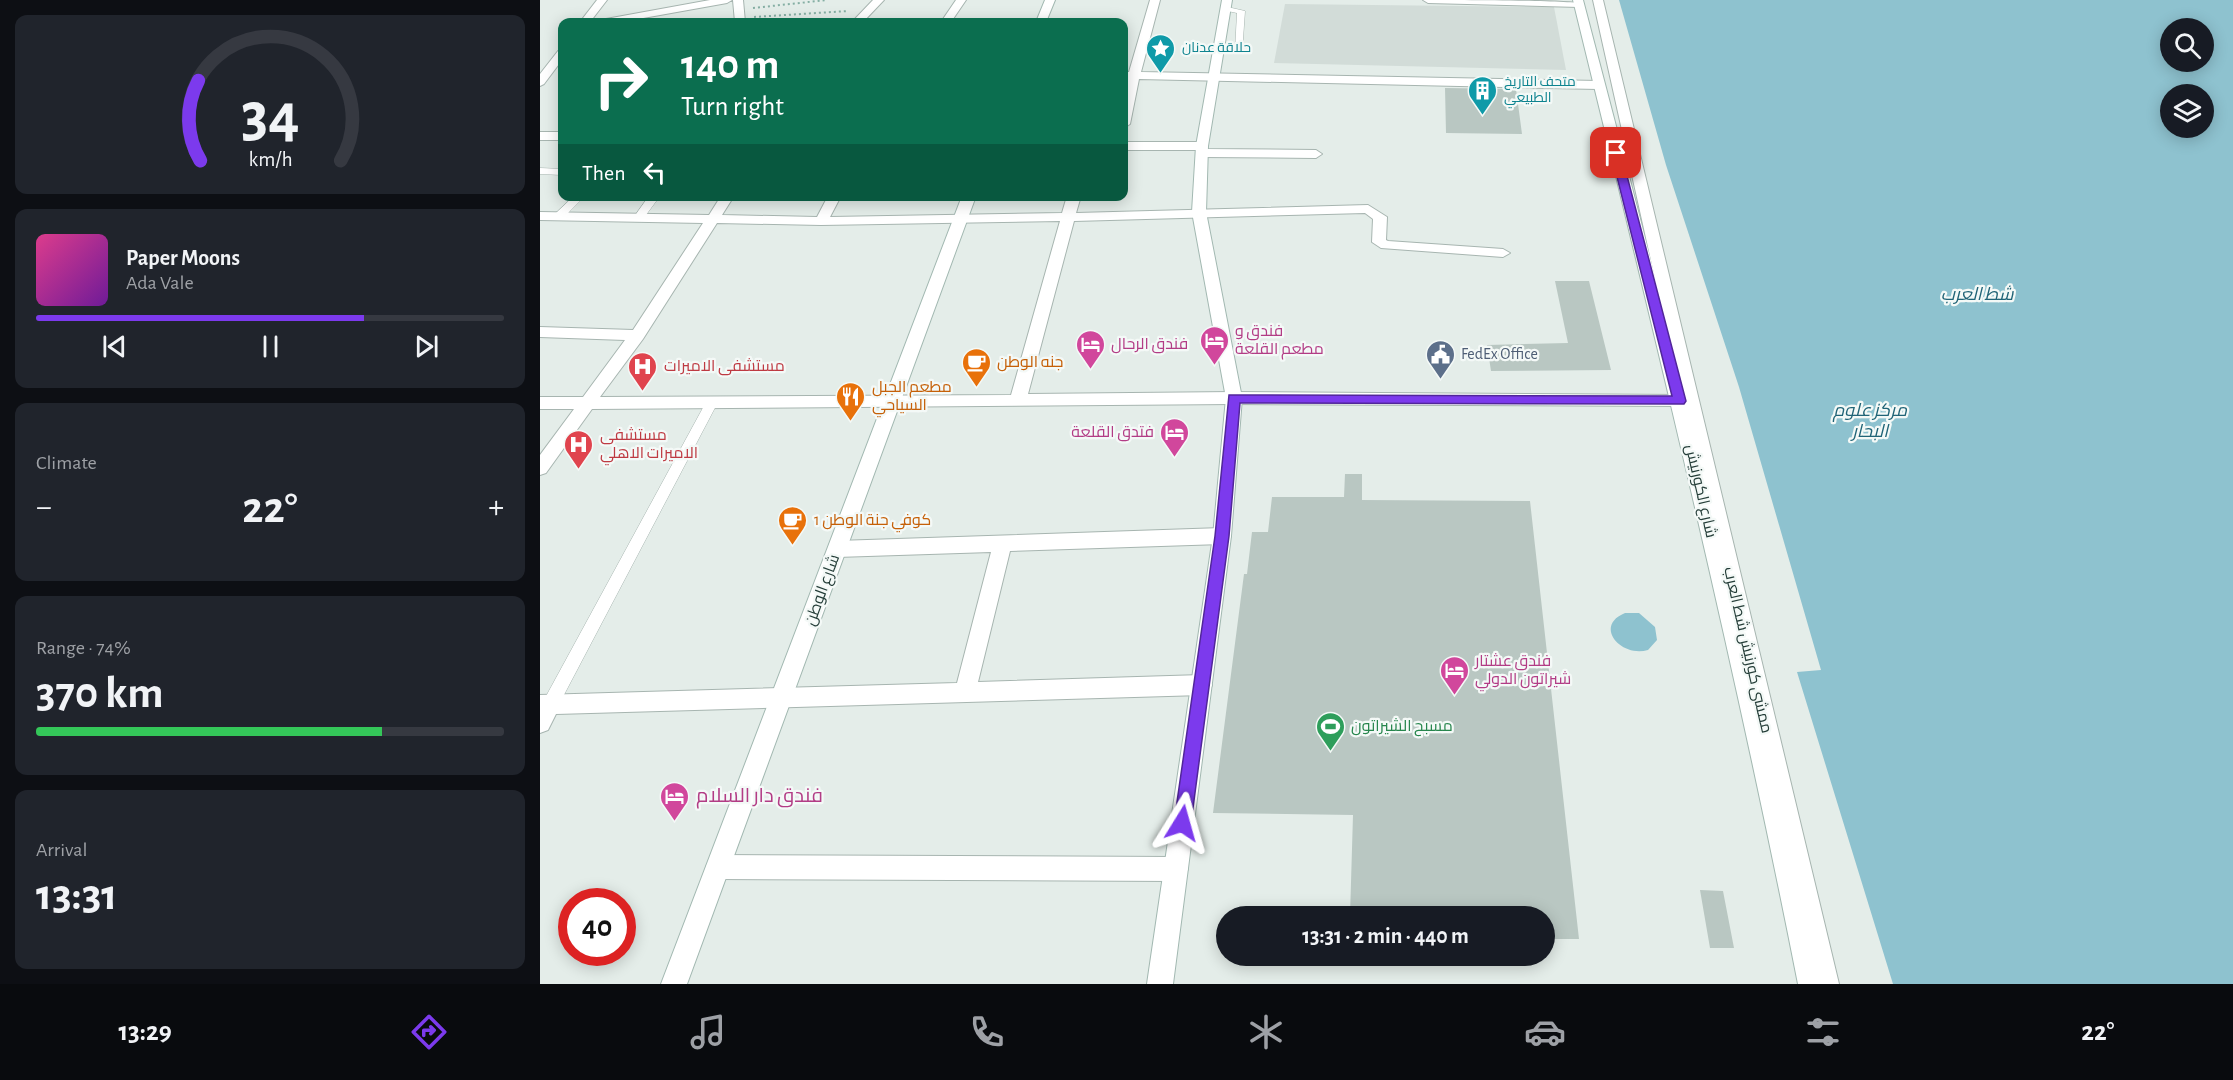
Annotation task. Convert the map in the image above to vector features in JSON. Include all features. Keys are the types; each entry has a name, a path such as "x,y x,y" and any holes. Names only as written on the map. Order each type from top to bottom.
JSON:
{"street":[{"path":"588,18 602,0"},
{"path":"628,18 727,0"},
{"path":"738,0 740,18"},
{"path":"861,18 879,0"},
{"path":"949,18 961,0"},
{"path":"1043,18 1050,0"},
{"path":"1155,0 1129,75 1215,75 1598,85"},
{"path":"1428,0 1579,2"},
{"name":"ممشى كورنيش شط العرب","path":"1598,0 1826,984"},
{"name":"شارع الكورنيش","path":"1579,2 1598,85 1680,401 1773,799 1811,984"},
{"path":"1160,984 1222,536 1234,398 1198,212 1202,150 1226,4"},
{"path":"540,62 558,60"},
{"path":"540,82 558,62"},
{"path":"540,136 558,136"},
{"path":"1128,146 1316,154"},
{"path":"540,468 637,335 725,201"},
{"path":"821,221 832,201"},
{"name":"شارع الوطن","path":"675,984 967,201"},
{"path":"1018,400 1073,201"},
{"path":"540,216 821,221 961,220 1368,209 1380,217 1379,242 1386,245 1503,253"},
{"path":"540,332 637,335"},
{"path":"540,403 892,403 1234,398 1680,401"},
{"path":"837,549 1222,536"},
{"path":"965,692 1003,543"},
{"path":"543,711 782,698 1202,685"},
{"path":"718,867 1176,869"}],"lane":[{"path":"1226,4 1240,11 1239,51"},
{"path":"540,171 558,171"},
{"path":"559,216 575,201"},
{"path":"639,217 652,201"},
{"path":"543,711 711,404"}],"path":[{"path":"766,18 870,10"}],"shaded area":[{"path":"1285,4 1554,7 1566,70 1274,63"}],"water":[{"name":"شط العرب","path":"1619,0 2233,0 2233,984 1893,984 1797,672 1821,670 1739,387 1666,165"},
{"path":"1625,613 1639,613 1655,627 1657,640 1648,650 1629,649 1614,639 1611,625"}],"building":[{"name":"متحف التاريخ الطبيعي","path":"1445,88 1516,89 1522,134 1446,133"},
{"path":"1555,281 1589,281 1611,370 1491,371 1487,345 1568,343"},
{"name":"فندق عشتار شيراتون الدولي","path":"1345,474 1362,474 1362,500 1530,501 1579,939 1555,939 1555,906 1350,906 1353,815 1213,813 1244,574 1247,574 1252,532 1268,532 1272,497 1344,497"},
{"path":"1700,890 1723,891 1734,948 1710,948"}],"place":[{"name":"حلاقة عدنان","path":"1161,74"},
{"name":"متحف التاريخ الطبيعي","path":"1483,116"},
{"name":"فندق و مطعم القلعة","path":"1214,366"},
{"name":"فندق الرحال","path":"1090,370"},
{"name":"FedEx Office","path":"1440,380"},
{"name":"جنه الوطن","path":"976,388"},
{"name":"مستشفى الاميرات","path":"643,392"},
{"name":"مطعم الجبل السياحي","path":"851,422"},
{"name":"فتدق القلعة","path":"1175,458"},
{"name":"مستشفى الاميرات الاهلي","path":"579,470"},
{"name":"كوفي جنة الوطن 1","path":"793,546"},
{"name":"فندق عشتار شيراتون الدولي","path":"1454,696"},
{"name":"مسبح الشيراتون","path":"1330,752"},
{"name":"فندق دار السلام","path":"675,822"}],"route":[{"path":"1182,823 1222,536 1234,398 1680,401 1616,153"}],"water label":[{"name":"مركز علوم البحار","path":"1870,421"}]}
